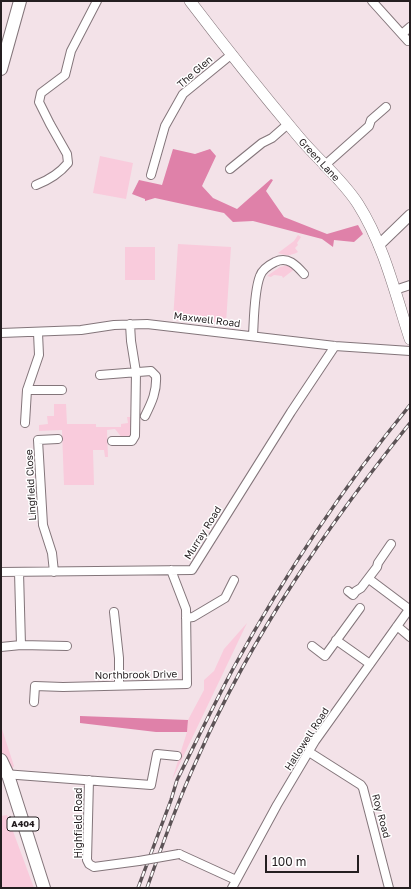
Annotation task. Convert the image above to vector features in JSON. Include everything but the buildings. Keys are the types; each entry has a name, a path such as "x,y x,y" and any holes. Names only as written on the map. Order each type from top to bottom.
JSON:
{"main road":[{"path":"1,69 20,1"},
{"name":"Green Lane","path":"190,1 288,124 324,166 344,186 357,203 379,245 410,339"},
{"name":"A404","path":"1,760 4,774 44,888"}],"street":[{"path":"36,185 50,179 62,170 68,163 67,154 39,102 41,93 65,75 71,51 97,1"},
{"path":"372,1 408,41"},
{"path":"402,34 410,27"},
{"name":"The Glen","path":"151,175 164,126 184,94 232,54"},
{"path":"324,166 370,126 371,120 386,107"},
{"path":"230,169 262,143 272,138 288,124"},
{"path":"379,245 410,215"},
{"path":"253,336 257,291 260,277 264,269 277,261 286,260 293,262 304,274"},
{"path":"395,290 410,285"},
{"path":"112,441 132,441 134,436 136,372 130,324"},
{"name":"Maxwell Road","path":"1,333 38,333 82,330 130,324 152,324 335,346 410,351"},
{"path":"25,423 27,390 39,355 38,333"},
{"name":"Murray Road","path":"1,572 192,570 291,412 335,346"},
{"path":"100,375 151,371 156,376 156,386 154,397 145,416"},
{"path":"27,390 62,390"},
{"name":"Lingfield Close","path":"54,572 52,553 43,525 38,440 58,438"},
{"path":"348,591 353,595 369,579 391,544"},
{"path":"172,570 186,609 186,618 194,617 225,598 234,580"},
{"path":"19,572 21,645"},
{"path":"369,579 409,608"},
{"path":"312,646 325,656 360,608"},
{"name":"Hallowell Road","path":"232,888 277,805 315,741 409,608"},
{"path":"114,612 119,658 120,685"},
{"name":"Northbrook Drive","path":"34,702 35,686 63,687 187,684 186,618"},
{"path":"397,626 410,637"},
{"path":"336,640 370,664"},
{"path":"1,647 21,645 67,646"},
{"name":"Roy Road","path":"309,752 363,788 389,888"},
{"path":"89,780 151,785 157,754 177,756"},
{"name":"Highfield Road","path":"4,774 89,780 87,860 89,864 94,867 179,854 236,880"}],"shaded area":[{"path":"173,149 195,154 210,149 216,156 202,186 213,198 237,209 271,179 273,180 266,191 284,217 327,234 358,225 363,234 354,242 334,240 333,247 322,239 253,221 233,222 224,213 155,198 145,201 145,199 132,194 139,180 162,185"},
{"path":"100,156 133,163 126,199 93,193"},
{"path":"298,235 301,237 295,248 298,252 288,255 278,253 294,241"},
{"path":"178,244 231,247 226,323 173,320"},
{"path":"125,247 155,247 155,280 125,280"},
{"path":"289,265 296,268 283,278 282,276 274,275 271,277 267,276 280,267"},
{"path":"54,404 66,404 67,424 96,424 96,427 121,427 121,424 128,423 127,417 132,417 131,435 127,439 123,439 115,429 107,430 108,457 105,457 104,450 93,450 94,485 64,485 62,430 39,431 39,425 48,424 47,416 54,416"},
{"path":"247,623 172,780 187,732 188,720 204,690 204,680 214,671 224,649"},
{"path":"80,716 188,720 187,732 156,732 80,723"},
{"path":"1,726 14,766 8,775 1,760"},
{"path":"7,815 34,888 1,888 1,816"}],"railway":[{"path":"138,888 177,780 219,695 253,632 316,532 362,467 410,405"},
{"path":"147,888 192,771 220,710 267,624 321,541 410,423"}]}
